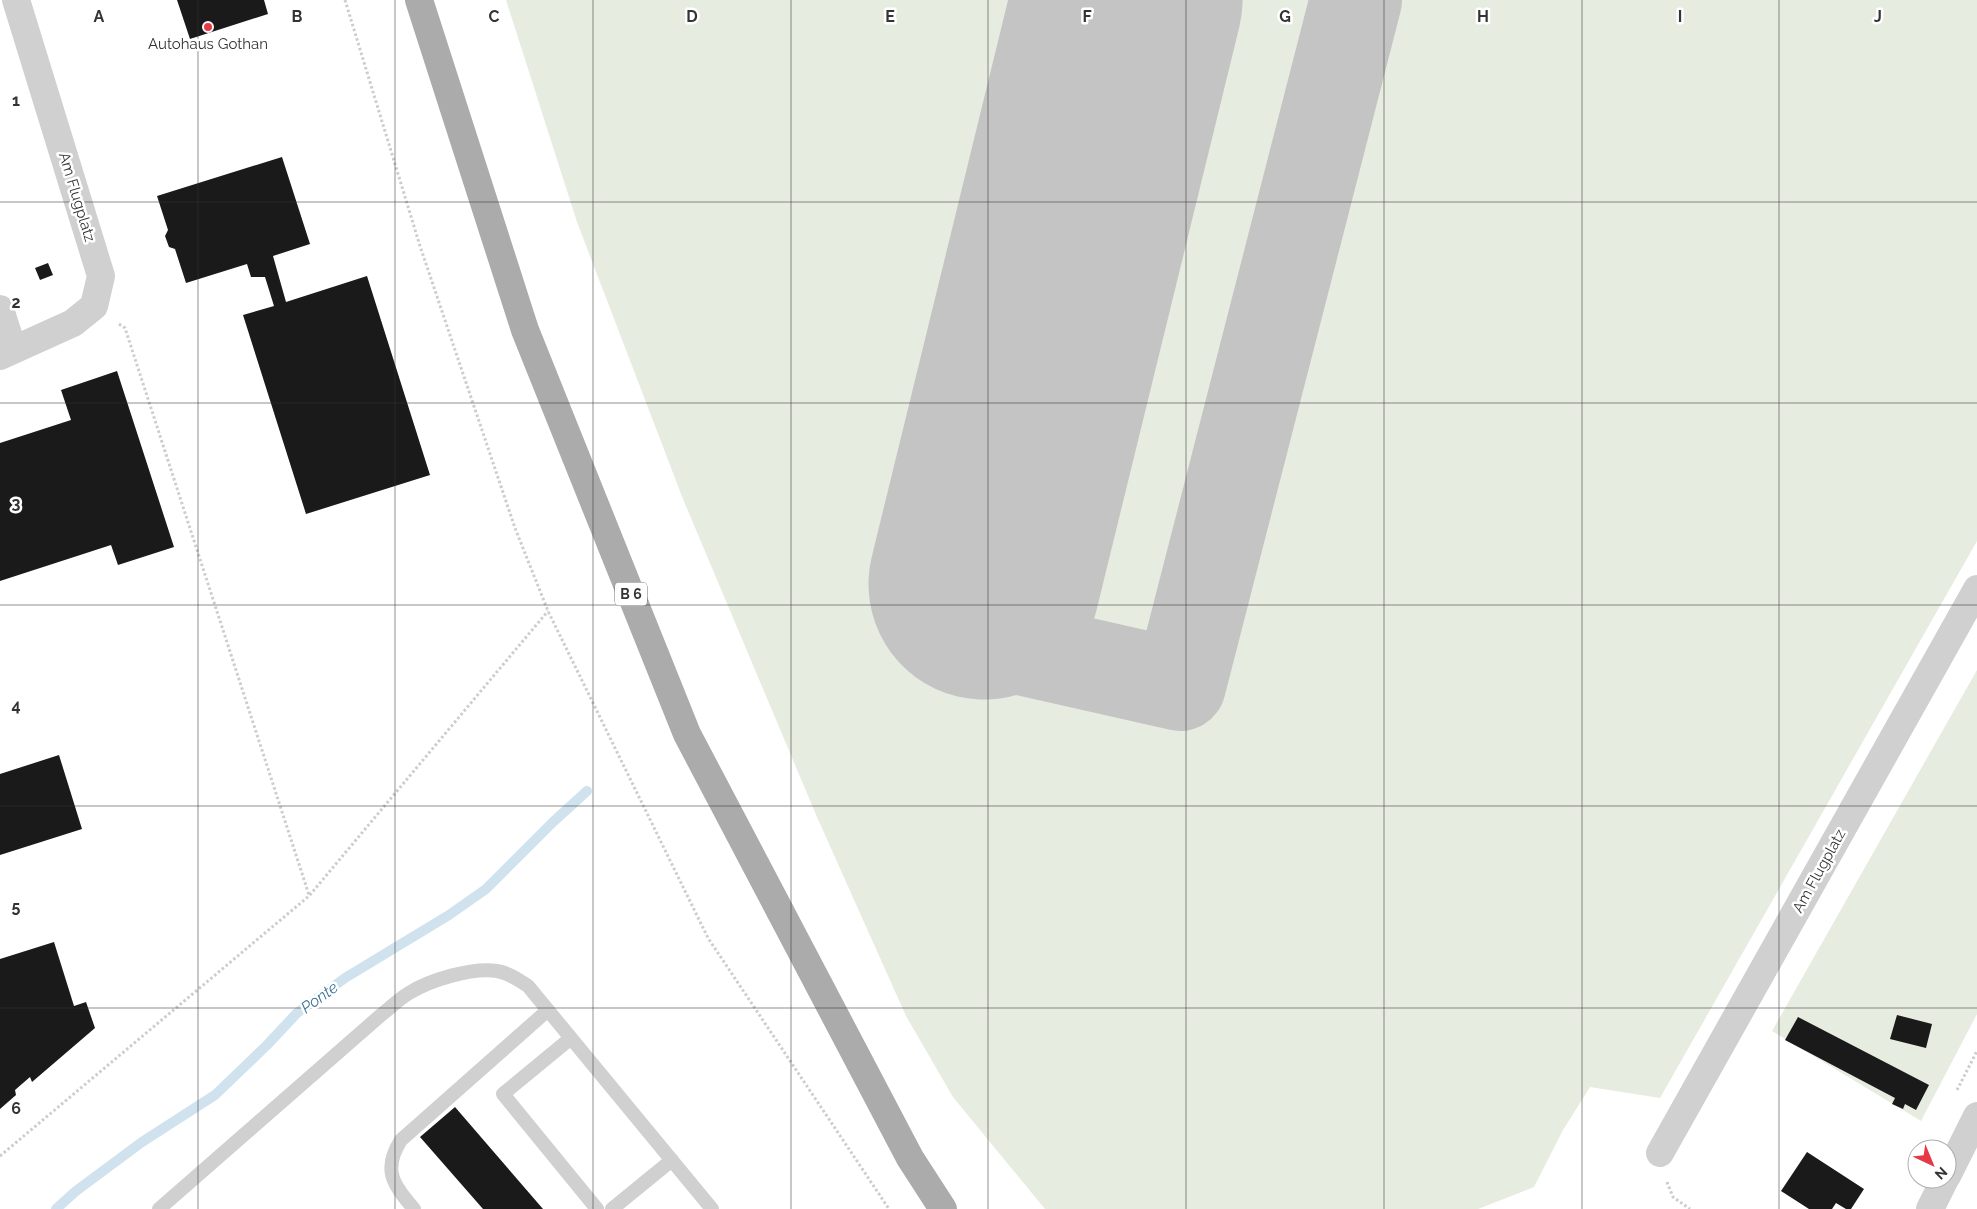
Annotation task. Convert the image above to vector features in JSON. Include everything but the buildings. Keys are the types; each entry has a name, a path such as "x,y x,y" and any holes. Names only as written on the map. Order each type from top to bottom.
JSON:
{"main road":[{"name":"B 6","path":"419,0 525,330 687,734 910,1158 943,1209"}],"street":[{"name":"Am Flugplatz","path":"16,0 101,276 94,306"},
{"path":"0,310 6,353 73,323 94,306"},
{"name":"Am Flugplatz","path":"1660,1153 1977,589"},
{"path":"1957,1155 1977,1116"},
{"path":"1930,1209 1940,1189"}],"lane":[{"path":"159,1209 381,1015 408,994 421,987 450,977 474,972 496,971 514,977 528,986 712,1209"},
{"path":"414,1209 394,1180 390,1166 393,1153 401,1140 548,1010"},
{"path":"571,1038 503,1094 597,1209"},
{"path":"612,1209 672,1160"}],"path":[{"path":"345,0 423,255 515,528 548,611 708,938 889,1209"},
{"path":"94,306 125,328 309,896"},
{"path":"0,1156 309,896 548,611"}],"shaded area":[{"path":"506,0 1977,0 1977,541 1660,1098 1590,1087 1563,1130 1534,1187 1478,1209 1045,1209 953,1097 906,1016 817,817 683,499 577,222"},
{"path":"1977,670 1977,1014 1921,1121 1772,1031"}],"waterway":[{"name":"Ponte","path":"56,1209 76,1191 142,1142 215,1095 297,1013 345,978 449,915 486,889 587,791"}],"taxiway":[{"path":"984,584 1017,648 1180,685 1356,0"}],"runway":[{"path":"984,584 1127,0"}],"place":[{"name":"Autohaus Gothan","path":"208,27"}]}
